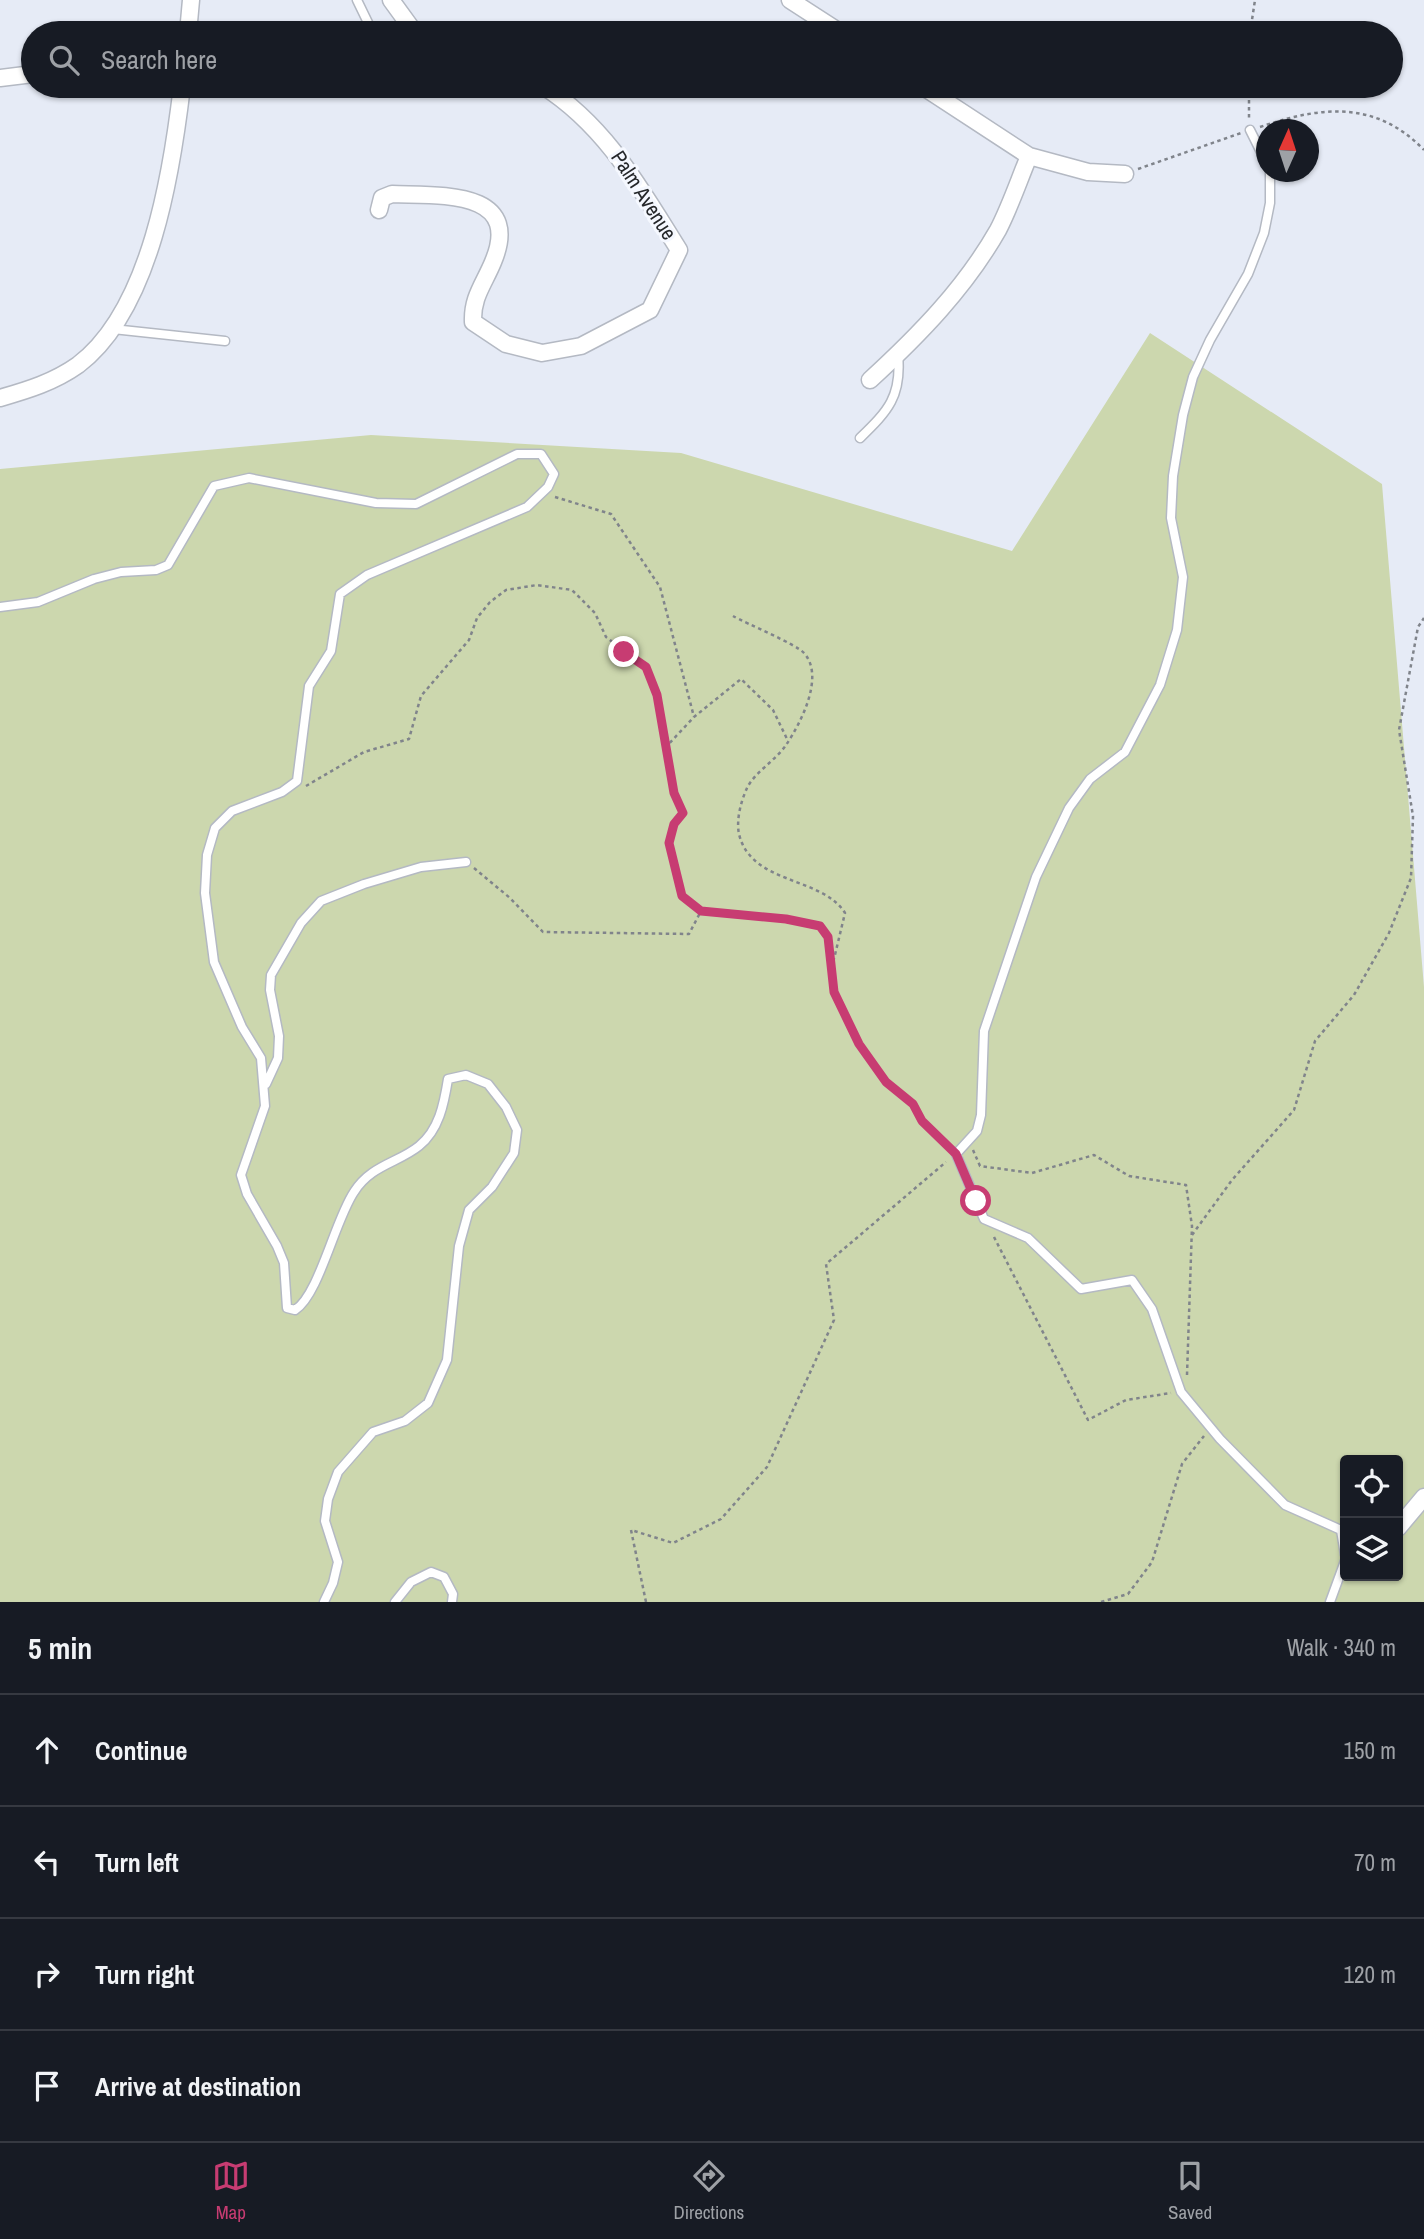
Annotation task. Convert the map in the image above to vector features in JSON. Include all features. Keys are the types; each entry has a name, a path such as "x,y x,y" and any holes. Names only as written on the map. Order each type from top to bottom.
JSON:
{"street":[{"path":"189,21 191,0"},
{"path":"391,0 406,21"},
{"path":"790,0 822,21"},
{"path":"0,78 21,75"},
{"path":"0,398 42,386 78,365 127,311 155,229 172,165 180,98"},
{"name":"Palm Avenue","path":"379,210 382,198 391,194 468,198 487,206 497,224 500,243 472,305 473,322 506,344 542,353 581,346 650,310 679,250 608,140 579,112 560,98"},
{"path":"940,98 1029,156 1088,172 1125,174"},
{"path":"870,380 898,355 956,293 991,240 1029,156"},
{"path":"1403,1522 1424,1497"}],"lane":[{"path":"357,0 367,21"},
{"path":"1250,130 1256,142"},
{"path":"1269,182 1265,233 1248,274 1210,340 1193,377 1183,415 1171,518 1184,577 1177,630 1160,685 1125,752 1090,779 1069,808 1036,877 984,1031 981,1115 977,1131 956,1154 984,1219 1028,1238 1081,1289 1132,1280 1152,1309 1181,1392 1210,1428 1285,1505 1340,1529"},
{"path":"113,329 225,341"},
{"path":"860,438 894,400 900,381 898,355"},
{"path":"0,607 38,602 94,579 121,572 156,570 168,565 214,486 249,478 376,503 416,505 517,454 541,454 554,474 527,507 367,575 341,594 331,651 309,686 297,781 282,792 232,811 215,828 207,855 205,893 214,962 242,1027 261,1058 265,1085 265,1106 241,1175 247,1194 277,1245 284,1263 287,1308 295,1310 310,1295 341,1214 355,1189 378,1167 418,1147 434,1129 443,1105 448,1079 466,1075 488,1084 506,1107 517,1130 514,1153 504,1171 469,1210 459,1246 447,1360 428,1403 405,1421 373,1432 338,1472 328,1499 325,1521 338,1562 333,1583 324,1602"},
{"path":"265,1085 278,1058 279,1036 270,990 271,975 300,923 321,901 364,884 421,867 466,862"},
{"path":"395,1602 411,1582 431,1572 444,1577 453,1594 452,1602"},
{"path":"1330,1602 1340,1575"}],"path":[{"path":"1252,21 1255,0"},
{"path":"1249,98 1250,130"},
{"path":"1125,174 1250,130 1333,109 1360,112 1390,124 1424,150"},
{"path":"541,493 611,514 660,587 694,717"},
{"path":"282,792 307,786 364,752 409,739 421,696 470,640 477,618 483,610 506,590 537,585 572,590 595,613 607,637 646,667 657,695 674,793 683,813 674,824 669,843 682,896 701,911 786,919 820,926 828,937 833,962 834,992 859,1044 886,1082 913,1104 922,1121 956,1154 826,1264 834,1320 767,1467 722,1519 673,1543 631,1530 646,1602"},
{"path":"733,617 803,651 814,669 813,689 789,741 748,785 740,807 738,832 745,851 765,867 782,878 837,900 845,913 833,962"},
{"path":"1192,1235 1232,1180 1294,1110 1315,1041 1354,995 1389,933 1411,878 1413,817 1399,730 1418,627 1424,618"},
{"path":"665,748 694,717 741,679 774,710 789,741"},
{"path":"466,862 510,898 543,932 690,934 701,911"},
{"path":"969,1140 980,1166 1032,1173 1094,1155 1129,1176 1186,1185 1192,1235 1187,1400"},
{"path":"984,1219 1059,1358 1088,1420 1126,1399 1181,1392"},
{"path":"1101,1602 1128,1594 1152,1562 1182,1464 1210,1428"}],"green space":[{"path":"1150,333 1382,484 1424,987 1424,1602 0,1602 0,469 371,435 681,453 1012,551"}],"route":[{"path":"624,652 646,667 657,695 674,793 683,813 674,824 669,843 682,896 701,911 786,919 820,926 828,937 833,962 834,992 844,1018 886,1082 913,1104 936,1138 956,1154 976,1201"}]}
